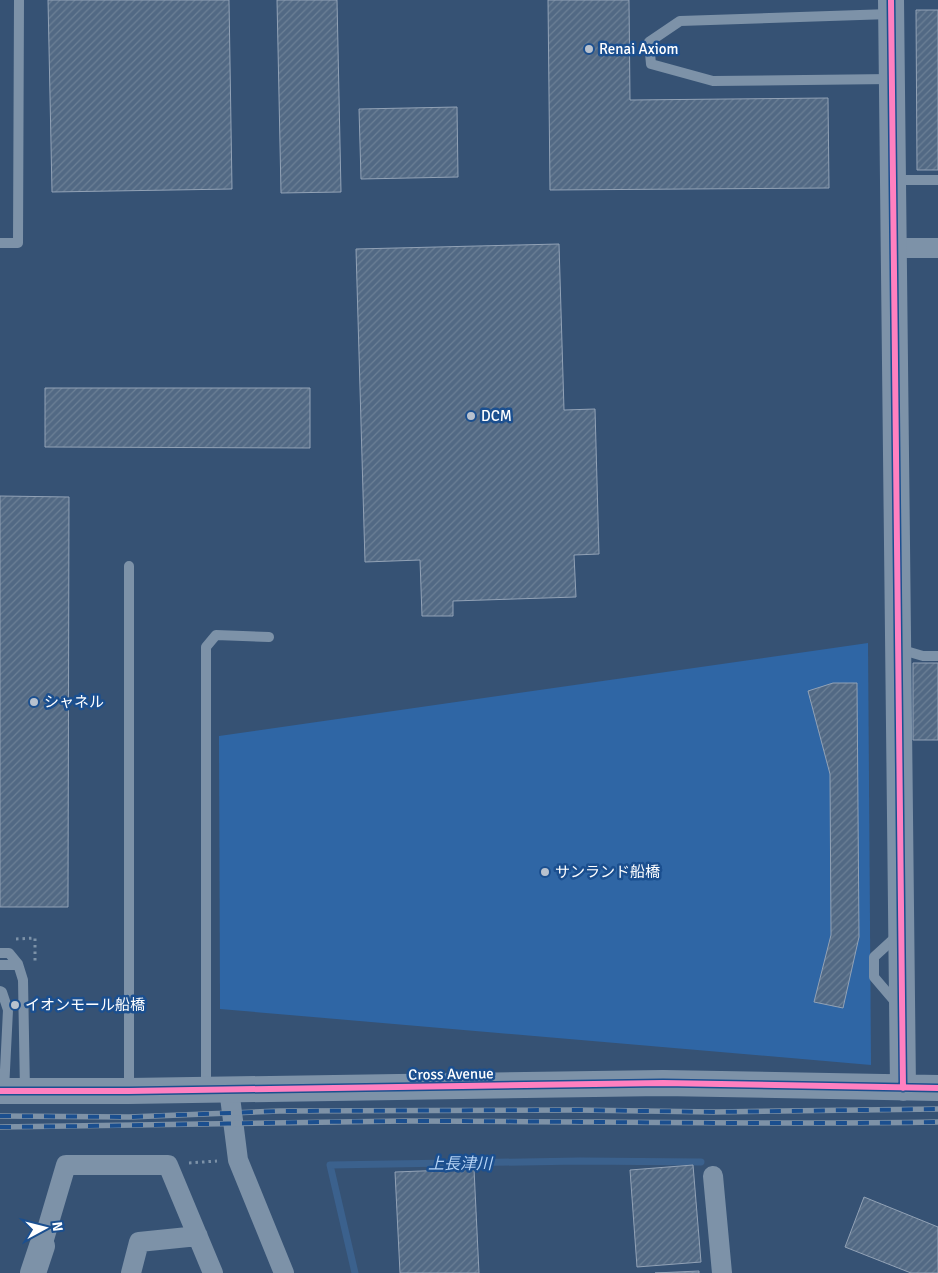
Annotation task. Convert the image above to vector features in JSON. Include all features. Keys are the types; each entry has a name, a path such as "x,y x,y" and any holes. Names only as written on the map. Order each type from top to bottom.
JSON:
{"street":[{"path":"891,7 903,1088"},
{"path":"894,248 938,248"},
{"name":"Cross Avenue","path":"10,1091 663,1083 938,1088"},
{"path":"218,1089 238,1160 284,1273"},
{"path":"33,1273 66,1165 168,1165 213,1273"},
{"path":"713,1176 722,1273"},
{"path":"131,1273 139,1242 198,1236"}],"lane":[{"path":"0,243 18,243 19,0"},
{"path":"891,7 680,20 649,42 651,64 713,81 892,79"},
{"path":"893,180 938,180"},
{"path":"129,566 129,1091"},
{"path":"218,1089 206,647 216,635 269,636"},
{"path":"898,649 923,656 938,656"},
{"path":"0,953 9,953 18,965 23,980 10,1091"},
{"path":"0,966 18,965"},
{"path":"0,991 8,1010 7,1052 10,1091"},
{"path":"0,1013 8,1025"},
{"path":"0,1034 7,1052"}],"path":[{"path":"168,1165 238,1160"}],"shaded area":[{"name":"サンランド船橋","path":"868,643 871,1065 220,1009 219,736"}],"building":[{"path":"48,0 229,0 232,189 52,192"},
{"path":"277,0 337,0 341,192 281,193"},
{"name":"Renai Axiom","path":"548,0 629,0 630,100 828,98 829,188 550,190"},
{"path":"916,10 938,10 938,170 917,170"},
{"path":"457,107 458,177 361,179 359,109"},
{"path":"559,244 564,410 595,409 599,554 574,555 576,597 453,601 453,616 422,616 420,560 365,562 356,249"},
{"path":"45,388 310,388 310,448 45,447"},
{"name":"シャネル","path":"0,496 69,497 68,907 0,907"},
{"path":"913,663 938,663 938,740 913,740"},
{"path":"833,683 857,683 859,937 843,1008 814,1002 831,935 830,774 808,691"},
{"path":"693,1165 701,1262 637,1267 630,1170"},
{"path":"474,1169 479,1273 400,1273 395,1172"},
{"path":"864,1197 938,1227 938,1273 911,1273 845,1247"},
{"path":"699,1271 699,1273 655,1273"}],"waterway":[{"name":"上長津川","path":"355,1273 330,1165 580,1161 701,1162"}],"railway":[{"path":"0,1116 129,1117 279,1111 575,1110 715,1112 938,1109"},
{"path":"0,1127 405,1121 938,1122"}],"cycle path":[{"path":"891,0 903,1088"},
{"path":"0,1091 129,1091 663,1083 938,1088"}],"place":[{"name":"Renai Axiom","path":"589,49"},
{"name":"DCM","path":"471,416"},
{"name":"シャネル","path":"34,702"},
{"name":"サンランド船橋","path":"545,872"},
{"name":"イオンモール船橋","path":"15,1005"}]}
